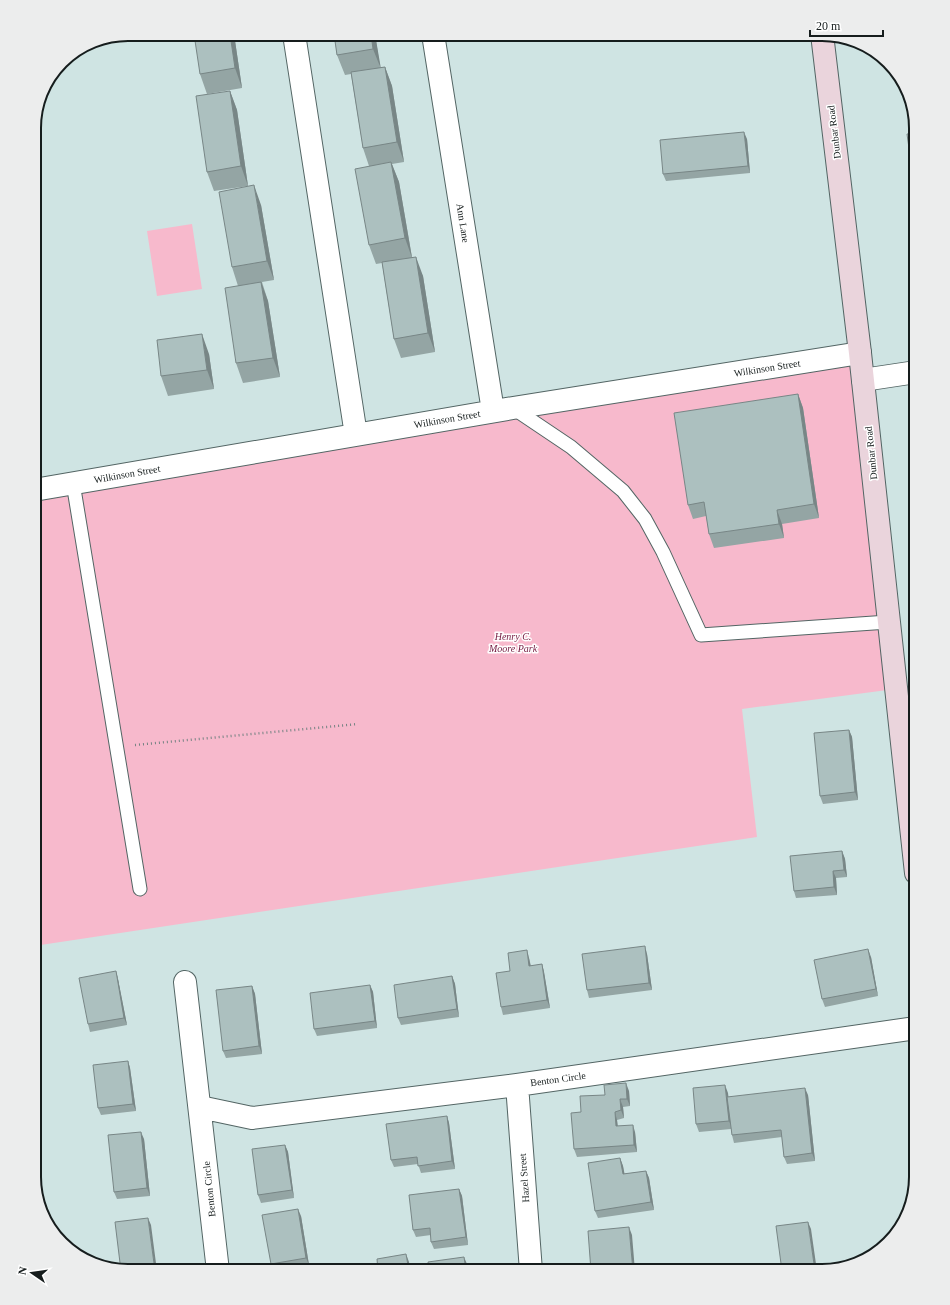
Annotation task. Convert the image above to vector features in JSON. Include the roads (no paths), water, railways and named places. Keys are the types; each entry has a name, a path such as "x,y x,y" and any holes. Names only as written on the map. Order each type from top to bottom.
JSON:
{"street":[{"path":"295,41 356,435"},
{"name":"Ann Lane","path":"434,41 503,410"},
{"name":"Dunbar Road","path":"823,41 860,353 909,810"},
{"name":"Wilkinson Street","path":"41,489 503,410 860,353"},
{"path":"863,380 909,373"},
{"name":"Benton Circle","path":"185,982 217,1264"},
{"name":"Benton Circle","path":"200,1106 252,1118 517,1084 909,1029"},
{"name":"Hazel Street","path":"517,1084 530,1264"}],"lane":[{"path":"503,410 571,447 623,491 645,519 664,552 701,635 888,622"},
{"path":"73,483 140,889"}],"park label":[{"name":"Henry C. Moore Park","path":"513,642"}]}
